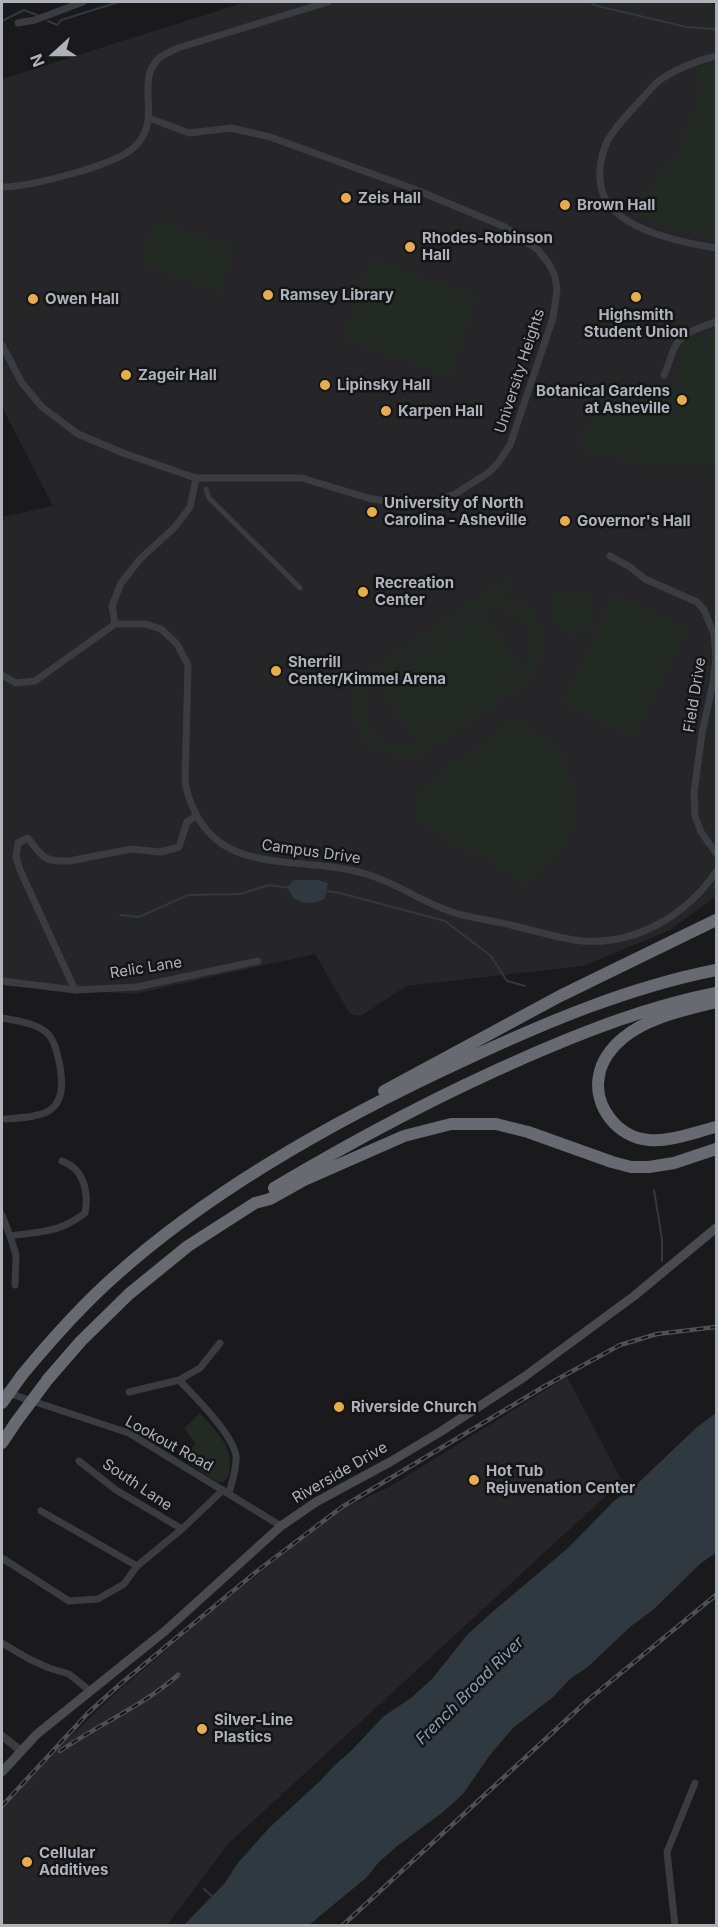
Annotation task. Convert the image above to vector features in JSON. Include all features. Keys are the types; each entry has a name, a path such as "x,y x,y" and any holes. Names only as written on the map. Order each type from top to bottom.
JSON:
{"highway":[{"path":"286,1154 295,1141 499,1027 717,920"},
{"path":"2,1403 22,1376 74,1316 114,1276 206,1204 286,1154 423,1080 550,1022 639,989 717,970"},
{"path":"2,1443 48,1379 96,1326 158,1269 197,1240 255,1203 265,1193 353,1142 501,1068 617,1020 680,1001 717,993"},
{"path":"717,1002 665,1017 636,1029 612,1049 598,1078 601,1100 609,1118 622,1130 632,1135 650,1140 672,1138 717,1127"},
{"path":"255,1203 270,1199 304,1180 404,1136 451,1124 496,1124 528,1132 631,1167 674,1163 717,1149"}],"main road":[{"name":"Riverside Drive","path":"2,1772 37,1734 165,1631 281,1526 316,1502 398,1457 524,1377 634,1296 717,1228"}],"street":[{"path":"18,23 35,20 83,2"},
{"path":"2,187 57,178 119,157 133,149 144,134 149,118 146,91 151,72 159,58 178,48 328,2"},
{"path":"717,56 699,61 660,80 609,138 599,170 601,186 607,202 629,221 653,234 717,248"},
{"name":"University Heights","path":"2,345 22,383 42,407 78,434 123,453 196,478 302,478 368,498 405,505 431,502 455,494 488,472 498,463 510,445 552,321 556,290 555,276 537,249 503,226 414,189 270,137 231,128 189,133 149,118"},
{"path":"664,375 674,348 681,337 691,330 717,322"},
{"path":"2,675 16,682 35,681 115,624 112,606 121,584 140,559 175,527 190,507 196,478"},
{"path":"206,489 209,498 300,588"},
{"name":"Field Drive","path":"610,556 645,579 697,602 704,610 714,634 716,658 713,683 702,734 694,793 695,816 700,832 717,852"},
{"name":"Campus Drive","path":"115,624 145,624 161,629 177,644 188,665 189,691 184,758 188,799 196,816 218,842 243,855 260,860 340,867 368,874 450,911 581,941 611,939 642,932 662,923 689,904 717,872"},
{"path":"75,990 20,870 16,857 18,843 28,837 37,852 47,860 59,862 132,849 160,852 179,847 187,822 196,816"},
{"name":"Relic Lane","path":"2,981 75,990 137,987 258,961"},
{"path":"2,1018 31,1024 50,1036 57,1052 62,1085 58,1102 45,1113 6,1119"},
{"path":"10,1236 59,1229 70,1225 85,1213 88,1198 81,1178 72,1165 62,1161"},
{"path":"2,1215 16,1255 15,1285"},
{"path":"129,1392 179,1380 200,1368 220,1343"},
{"path":"2,1558 69,1601 98,1599 124,1584 137,1566 226,1492 236,1457 232,1441 179,1380"},
{"name":"Lookout Road","path":"2,1391 129,1433 281,1526"},
{"name":"South Lane","path":"79,1461 116,1490 182,1529"},
{"path":"41,1511 137,1566"},
{"path":"2,1643 29,1659 69,1674 90,1691"},
{"path":"2,1736 20,1750"},
{"path":"675,1926 667,1852 695,1783"}],"shaded area":[{"name":"University of North Carolina - Asheville","path":"246,2 707,2 716,5 716,896 670,930 583,966 406,986 361,1016 350,1014 315,954 135,994 2,986 2,517 53,506 2,407 2,79"},
{"path":"716,62 716,239 665,226 632,211 642,195 676,157 698,104 701,84 695,69"},
{"path":"160,221 233,248 220,292 142,264 151,234"},
{"path":"372,259 477,297 449,377 344,339"},
{"name":"Botanical Gardens at Asheville","path":"716,331 716,465 639,464 592,453 583,447 582,428 606,411 622,404 648,399 665,390 677,377 680,349 683,343 699,333 701,337"},
{"path":"614,380 622,397 596,410 587,392"},
{"path":"509,578 514,586 498,597 515,601 528,609 541,629 543,640 539,663 525,684 413,760 410,756 392,754 376,748 365,738 357,725 354,710 356,695 364,680 377,667","holes":["495,607 506,610 524,622 532,640 529,661 523,671 416,744 400,746 387,743 376,735 365,713 366,701 371,688 382,676 474,613"]},
{"path":"582,592 591,605 593,615 584,630 577,635 559,628 555,622 552,602 554,597"},
{"path":"615,595 687,630 634,738 562,702"},
{"path":"484,614 520,667 499,681 501,684 424,737 422,734 490,687 413,738 378,684"},
{"path":"509,719 554,745 564,762 574,792 573,823 568,837 550,862 524,884 479,852 462,849 416,817 415,797 454,761 471,756"},
{"path":"567,1377 622,1481 228,1844 167,1925 2,1925 2,1809 33,1772 116,1693 217,1607 340,1510 389,1487"},
{"path":"200,1413 228,1450 230,1470 223,1482 217,1482 181,1458 196,1444 184,1428"}],"water":[{"path":"294,880 318,880 328,883 325,898 308,903 297,900 288,886"},
{"name":"French Broad River","path":"716,1413 715,1553 700,1564 654,1609 630,1627 589,1666 570,1679 553,1697 513,1728 490,1755 463,1794 396,1847 378,1863 367,1877 309,1925 184,1925 225,1883 237,1864 270,1827 350,1752 384,1716 411,1698 432,1679 468,1634 568,1548 614,1501 635,1486 697,1427"}],"waterway":[{"path":"48,21 57,25 61,20 119,2"},
{"path":"591,2 594,5 686,27 714,29 716,27"},
{"path":"2,21 24,10 37,15"},
{"path":"120,915 139,917 188,895 240,894 269,885 291,888"},
{"path":"326,891 445,921 491,956 507,981 525,986"},
{"path":"654,1190 662,1239 662,1261"},
{"path":"204,1889 213,1897"}],"railway":[{"path":"2,1806 88,1713 118,1686 256,1572 342,1507 545,1386 620,1345 657,1334 716,1327"},
{"path":"342,1926 588,1700 716,1595"},
{"path":"60,1751 136,1706 178,1675"}],"place":[{"name":"Zeis Hall","path":"346,198"},
{"name":"Brown Hall","path":"565,205"},
{"name":"Rhodes-Robinson Hall","path":"410,247"},
{"name":"Ramsey Library","path":"268,295"},
{"name":"Highsmith Student Union","path":"636,297"},
{"name":"Owen Hall","path":"33,299"},
{"name":"Zageir Hall","path":"126,375"},
{"name":"Lipinsky Hall","path":"325,385"},
{"name":"Botanical Gardens at Asheville","path":"682,400"},
{"name":"Karpen Hall","path":"386,411"},
{"name":"University of North Carolina - Asheville","path":"372,512"},
{"name":"Governor's Hall","path":"565,521"},
{"name":"Recreation Center","path":"363,592"},
{"name":"Sherrill Center/Kimmel Arena","path":"276,671"},
{"name":"Riverside Church","path":"339,1407"},
{"name":"Hot Tub Rejuvenation Center","path":"474,1480"},
{"name":"Silver-Line Plastics","path":"202,1729"},
{"name":"Cellular Additives","path":"27,1862"}]}
